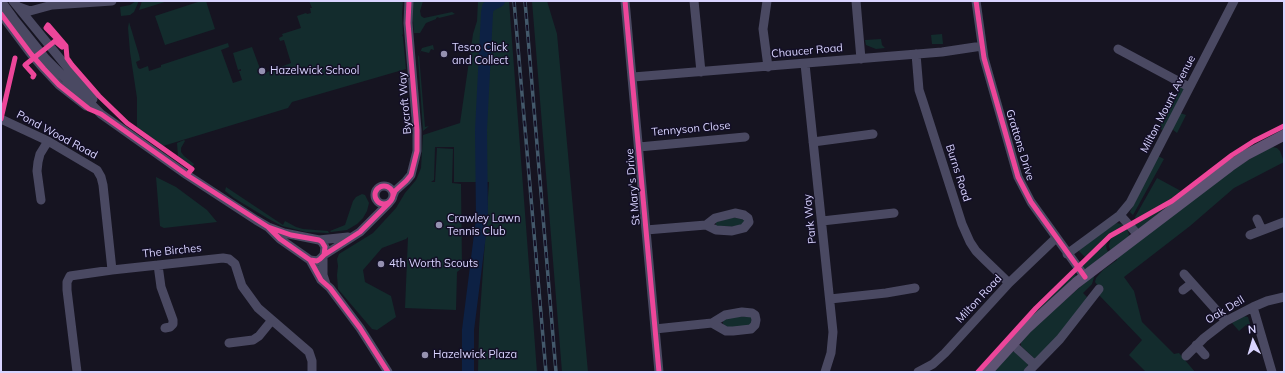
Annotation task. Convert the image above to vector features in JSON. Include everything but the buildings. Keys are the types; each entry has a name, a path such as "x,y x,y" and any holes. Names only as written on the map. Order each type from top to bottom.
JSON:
{"main road":[{"path":"987,372 1012,344 1047,309 1085,277 1230,166 1246,155 1283,138"}],"street":[{"path":"1,1 18,25 46,59 101,114 187,175 268,227 291,236 322,242 325,247 323,274 327,285"},
{"path":"16,4 27,10 37,9 48,5 112,1"},
{"name":"Bycroft Way","path":"324,256 367,226 391,199 395,191 409,178 415,164 418,144 408,30 409,1"},
{"name":"St Mary's Drive","path":"625,1 659,372"},
{"path":"694,1 701,72"},
{"path":"767,1 764,28 768,67"},
{"path":"856,1 861,59"},
{"name":"Grattons Drive","path":"976,1 987,70 1016,172 1031,202 1085,277"},
{"name":"Milton Mount Avenue","path":"1067,254 1120,215 1130,203 1234,1"},
{"path":"16,4 96,103 101,114"},
{"path":"33,25 32,17 37,9"},
{"path":"1,14 31,54 59,85 89,109 101,114"},
{"name":"Chaucer Road","path":"633,77 805,64 916,54 982,46"},
{"path":"1118,50 1189,87"},
{"name":"Burns Road","path":"916,54 919,90 922,102 962,224 976,251 1009,283"},
{"name":"Park Way","path":"805,64 833,338 828,371"},
{"name":"Pond Wood Road","path":"1,119 48,141 94,168 99,173 103,185 112,270"},
{"path":"813,142 873,134"},
{"name":"Tennyson Close","path":"639,147 745,137"},
{"path":"41,200 37,171 38,162 40,154 48,141"},
{"name":"Bycroft Way","path":"367,226 375,209 377,190 402,179 415,164"},
{"path":"376,198 382,204 391,199 390,189 384,187"},
{"path":"822,221 894,213"},
{"path":"1120,215 1139,236"},
{"path":"1257,219 1262,230"},
{"path":"1250,235 1284,222"},
{"path":"646,230 706,224"},
{"path":"268,227 280,239 308,258 317,261 324,256"},
{"path":"354,236 309,241 304,251 321,280 327,285 360,328 388,372"},
{"name":"Milton Road","path":"918,372 933,364 945,353 1009,283 1056,238"},
{"name":"The Birches","path":"77,372 68,290 68,278 73,274 223,258 229,259 235,264 242,286 258,308 309,352 312,361 312,372"},
{"path":"158,265 161,286 173,320 173,324 170,327 165,328"},
{"path":"1184,274 1226,321"},
{"path":"1183,290 1192,283"},
{"path":"830,299 886,293 915,288"},
{"path":"1028,372 1060,339 1099,289"},
{"name":"Oak Dell","path":"1186,356 1209,333 1226,321 1252,307 1267,301 1284,297"},
{"path":"1252,307 1272,372"},
{"path":"228,343 253,340 259,336 272,320"},
{"path":"655,329 712,323"},
{"path":"1012,344 1035,365"},
{"path":"1196,345 1205,355"}],"green space":[{"path":"138,1 138,3 134,12 130,15 121,16 120,7 130,5"},
{"path":"142,1 168,1 139,10"},
{"path":"201,1 206,1 215,29 165,45 155,16"},
{"name":"Hazelwick School","path":"309,1 403,1 402,35 406,69 292,102 288,108 163,146 137,127 137,98 130,52 129,22 140,60 136,62 138,68 140,69 148,66 149,71 161,67 161,65 228,43 229,47 221,50 233,83 242,80 239,71 241,71 241,69 238,70 233,53 252,47 262,74 291,63 284,40 280,41 279,38 283,36 282,34 301,28 297,16 311,13 310,8 312,8"},
{"path":"413,1 423,1 420,11 421,16 424,18 452,12 455,14 438,17 426,23 420,33 414,33 412,10"},
{"path":"478,1 509,1 537,372 478,372 479,328 489,182 454,182 454,147 435,147 434,180 431,182 435,182 437,148 453,149 452,183 461,184 462,268 457,272 456,310 405,308 408,237 382,248 363,270 365,282 391,296 396,317 377,330 372,329 338,289 337,259 339,254 373,233 396,208 405,193 416,180 421,168 423,135 460,123 473,34 477,21"},
{"path":"532,1 547,1 557,34 588,372 562,372"},
{"path":"942,34 943,44 932,44 931,35"},
{"path":"881,39 882,45 885,48 876,49 866,45 865,40"},
{"path":"433,45 434,50 431,49 429,53 421,51 419,55 425,127 429,126 423,131 418,57 422,48"},
{"path":"1181,85 1184,89 1164,131 1159,128"},
{"path":"1180,113 1186,115 1177,133 1172,129"},
{"path":"184,140 185,141 181,148 181,152 194,164 192,167 178,156 177,143"},
{"path":"1272,147 1277,148 1280,151 1284,162 1234,188 1190,226 1124,277 1134,291 1142,322 1174,354 1179,353 1195,372 1146,372 1129,355 1142,340 1099,295 1102,291 1095,282 1096,278 1103,270 1117,260 1117,258 1226,173"},
{"path":"1236,154 1237,156 1140,228 1132,226 1174,201"},
{"path":"1158,156 1164,159 1133,215 1130,212"},
{"path":"156,177 176,187 207,210 217,222 164,228 160,226"},
{"path":"1157,178 1181,191 1170,201 1136,220 1135,217"},
{"path":"226,187 283,225 285,221 303,229 328,231 329,233 306,232 282,226 234,198 225,191"},
{"path":"362,194 365,195 369,203 363,218 347,230 331,232 330,231 345,225 353,201 356,197"},
{"path":"732,217 745,220 740,227 716,226 716,222"},
{"path":"1116,223 1124,226 1109,236 1086,258 1078,250"},
{"path":"1126,228 1129,234 1128,239 1111,252 1109,246 1111,237"},
{"path":"1108,240 1106,246 1109,253 1090,268 1085,269 1080,266"},
{"path":"1075,271 1076,277 983,372 980,372 1008,340"},
{"path":"1095,274 1092,284 1083,293 1088,298 1063,331 1037,358 1034,358 1021,346 1024,336"},
{"path":"752,316 751,325 730,329 723,324 723,321 727,317"},
{"path":"1243,316 1248,317 1251,327 1249,329 1246,325 1239,331 1232,323"},
{"path":"1012,352 1015,352 1028,364 1027,369 1023,372 992,372"}],"waterway":[{"path":"468,372 468,330 482,219 481,130 487,13 488,7 499,1"}],"railway":[{"path":"514,1 546,372"},
{"path":"525,1 556,372"}],"cycle path":[{"path":"393,196 395,191 411,175 417,151 417,130 408,23 409,1"},
{"path":"625,1 659,372"},
{"path":"976,1 984,58 1018,177 1031,202 1085,277"},
{"path":"1,14 44,69 59,85 89,109 101,114 187,175 268,227 291,235 319,240 325,247 324,255 317,261 310,260 280,239 268,227"},
{"path":"33,77 34,75 25,65 55,41 62,47 63,45 46,28 48,25 66,46 67,58 72,65 99,96 127,123 192,169 187,175"},
{"path":"1,119 15,58"},
{"path":"978,372 1036,308 1110,236 1172,201 1232,155 1254,141 1284,126"},
{"path":"384,186 390,189 393,195 390,201 384,204 378,201 375,195 378,189 384,186"},
{"path":"324,255 360,232 389,203"},
{"path":"310,260 321,280 330,288 360,328 388,372"}],"place":[{"name":"Tesco Click and Collect","path":"444,54"},
{"name":"Hazelwick School","path":"262,71"},
{"name":"Crawley Lawn Tennis Club","path":"439,225"},
{"name":"4th Worth Scouts","path":"381,264"},
{"name":"Hazelwick Plaza","path":"425,355"}]}
